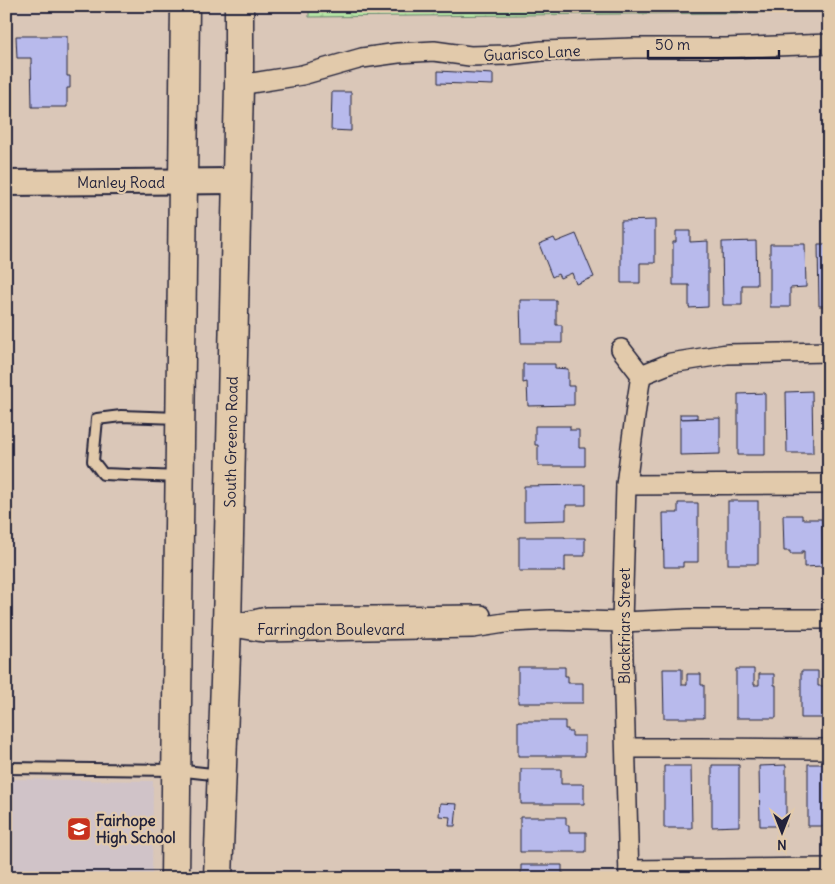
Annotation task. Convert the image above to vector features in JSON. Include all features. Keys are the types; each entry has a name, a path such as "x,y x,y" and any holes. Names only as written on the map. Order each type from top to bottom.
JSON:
{"main road":[{"path":"175,878 185,6"},
{"name":"South Greeno Road","path":"218,878 227,626 239,85 239,6"}],"street":[{"name":"Guarisco Lane","path":"239,85 302,75 362,58 416,52 434,51 470,56 507,55 551,50 726,48 829,44"},
{"name":"Manley Road","path":"6,183 236,181"},
{"path":"621,349 641,376 670,363 727,354 829,352"},
{"name":"Blackfriars Street","path":"630,874 622,622 626,485 641,376"},
{"path":"626,485 829,484"},
{"name":"Farringdon Boulevard","path":"227,626 267,617 486,615 511,622 550,620 622,622 689,619 829,619"},
{"path":"626,748 829,749"},
{"path":"630,874 761,873 829,868"}],"lane":[{"path":"180,418 121,416 97,419 93,461 104,474 180,477"},
{"path":"6,768 176,770 222,776"}],"shaded area":[{"name":"Fairhope High School","path":"6,779 153,781 152,878 6,878"}],"green space":[{"path":"309,6 829,6 829,12 309,17"}],"building":[{"path":"16,36 67,36 67,76 70,76 70,88 67,88 67,107 32,107 31,58 17,58"},
{"path":"438,71 493,74 493,85 438,83"},
{"path":"332,92 351,92 351,131 331,130"},
{"path":"655,220 655,263 640,263 640,283 621,283 621,221"},
{"path":"676,231 690,231 690,242 708,241 708,307 689,308 689,285 673,285 673,242 676,242"},
{"path":"576,234 594,277 576,284 572,273 560,278 558,274 552,277 539,244 554,238 556,242"},
{"path":"756,241 757,285 742,285 742,305 723,305 722,242"},
{"path":"770,244 805,244 806,287 790,288 790,307 770,307"},
{"path":"818,244 829,244 829,306 819,306"},
{"path":"520,300 556,300 556,325 562,325 562,343 521,343"},
{"path":"523,364 555,364 555,368 568,369 568,386 574,386 574,405 528,406 527,382 523,383"},
{"path":"812,391 813,453 787,453 786,392"},
{"path":"765,393 765,455 738,455 738,394"},
{"path":"680,414 697,414 697,418 680,419"},
{"path":"720,418 720,454 680,455 680,419"},
{"path":"535,426 570,426 570,430 579,430 579,448 585,448 585,466 538,466 538,445 535,445"},
{"path":"586,485 586,505 566,505 566,520 524,521 524,486"},
{"path":"728,501 758,501 758,564 728,564"},
{"path":"678,503 698,503 698,562 683,562 683,567 664,567 663,513 678,513"},
{"path":"783,515 802,515 802,519 822,519 823,566 804,567 804,551 802,551 802,554 790,554 790,551 784,551"},
{"path":"519,537 585,538 585,556 565,556 565,571 519,571"},
{"path":"518,667 565,667 565,676 568,676 568,683 583,683 583,703 518,703"},
{"path":"663,669 682,669 682,685 687,685 687,674 701,674 701,685 704,685 704,718 664,718"},
{"path":"736,669 754,669 754,685 759,685 759,674 774,674 776,718 736,718"},
{"path":"801,671 818,671 818,686 825,686 825,676 829,676 829,718 801,718"},
{"path":"518,721 565,721 565,729 568,729 568,732 572,732 572,736 585,736 585,756 518,756"},
{"path":"808,764 829,764 829,826 808,826"},
{"path":"712,765 739,765 739,826 712,827"},
{"path":"786,765 786,826 760,826 759,766"},
{"path":"664,766 691,766 692,828 664,828"},
{"path":"521,769 561,769 561,784 584,784 584,804 521,804"},
{"path":"440,803 457,804 455,826 449,826 450,817 439,816"},
{"path":"520,817 566,817 566,825 569,825 569,832 586,832 586,852 520,852"},
{"path":"521,865 562,865 564,878 521,878"}],"place":[{"name":"Fairhope High School","path":"79,829"}]}
